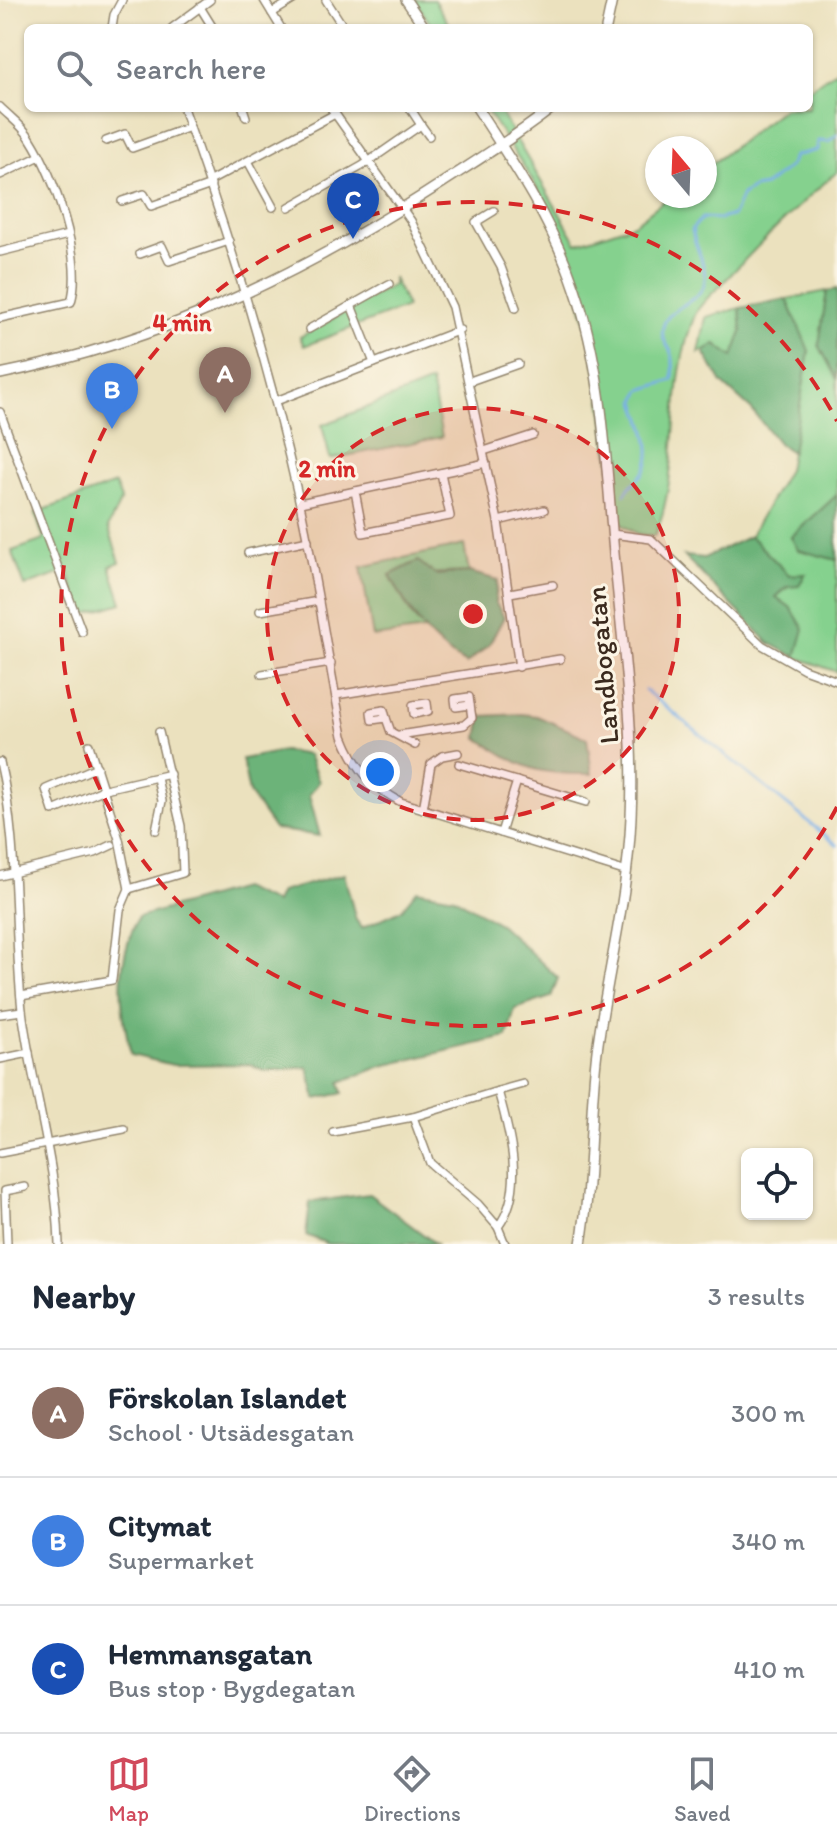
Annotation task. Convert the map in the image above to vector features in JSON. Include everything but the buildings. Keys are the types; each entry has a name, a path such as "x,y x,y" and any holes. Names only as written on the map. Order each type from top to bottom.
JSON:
{"street":[{"path":"113,24 122,0"},
{"path":"177,24 210,0"},
{"path":"264,0 279,24"},
{"path":"272,13 293,0"},
{"path":"326,0 341,24"},
{"path":"406,0 422,24"},
{"path":"607,24 612,0"},
{"path":"200,7 211,24"},
{"path":"0,107 29,136 40,156 54,189 73,259 71,302 0,318"},
{"path":"184,112 229,241 276,401 308,540 343,736 359,769 387,795 423,809 627,872"},
{"path":"122,201 144,194 151,206 210,183 331,112"},
{"path":"334,112 403,208 443,281 460,330 498,521 519,667"},
{"path":"413,112 429,136"},
{"name":"Landbogatan","path":"480,112 548,223 575,287 586,326 600,402 612,534 631,755 627,872 597,1050 581,1244"},
{"path":"0,374 128,341 246,295 321,258 403,208 546,112"},
{"path":"289,207 368,161 421,125"},
{"path":"106,141 125,134 132,148 190,127"},
{"path":"0,175 40,156"},
{"path":"248,161 273,207"},
{"path":"494,211 476,222 501,267 516,308"},
{"path":"0,252 68,235"},
{"path":"140,254 162,246 169,261 229,241"},
{"path":"309,329 389,284"},
{"path":"351,305 374,363"},
{"path":"276,401 460,330"},
{"path":"470,381 518,364"},
{"path":"0,412 82,632"},
{"path":"484,451 533,435"},
{"path":"300,503 486,463"},
{"path":"355,491 363,533 450,516 441,473"},
{"path":"498,521 544,510"},
{"path":"612,534 651,539 762,645 804,669 837,681"},
{"path":"248,553 308,540"},
{"path":"510,593 553,585"},
{"path":"260,611 319,601"},
{"path":"336,695 560,659"},
{"path":"262,674 331,663"},
{"path":"399,735 468,722 472,718 470,705"},
{"path":"428,711 431,730"},
{"path":"386,718 391,732 415,745"},
{"path":"129,889 183,873 181,826 159,732"},
{"path":"21,996 112,980 120,910 129,889 105,789 89,745"},
{"path":"423,809 431,764 442,756 458,753"},
{"path":"0,762 11,820 22,1011 46,1144 59,1244"},
{"path":"459,764 586,802"},
{"path":"97,767 46,789 53,811 105,789 170,774"},
{"path":"156,830 162,801 157,778"},
{"path":"501,833 517,781"},
{"path":"0,876 95,853 112,845"},
{"path":"0,1014 22,1011"},
{"path":"0,1059 29,1053"},
{"path":"333,1132 413,1117 523,1084"},
{"path":"498,1091 512,1159 511,1205 498,1227"},
{"path":"413,1117 430,1163 478,1204 498,1227 505,1244"},
{"path":"0,1153 124,1129"},
{"path":"7,1244 3,1205 5,1191 25,1187"}],"green space":[{"path":"415,0 434,0 449,24 430,24"},
{"path":"837,70 837,172 778,226 697,311 680,369 664,510 655,536 638,534 616,521 594,358 574,277 538,189 488,112 500,112 577,243 634,224 655,208 717,208 717,160 779,112 813,112 813,86"},
{"path":"393,278 407,307 304,346 300,337 393,285"},
{"path":"837,289 837,379 819,345 827,291"},
{"path":"827,291 819,345 837,379 837,495 791,537 799,550 837,560 837,672 796,657 803,629 791,608 776,597 805,574 789,575 750,536 788,470 809,351 787,299"},
{"path":"787,299 809,351 792,452 779,444 751,409 722,383 704,352 715,344 733,357 742,331 740,308"},
{"path":"740,308 742,331 733,358 716,344 699,353 706,317"},
{"path":"431,382 442,437 330,459 322,425"},
{"path":"115,484 121,500 108,527 120,562 110,566 122,603 83,615 68,571 25,586 12,551 44,540 35,513"},
{"path":"837,495 837,560 798,550 791,537"},
{"path":"750,536 789,575 805,574 799,586 787,587 776,597 791,608 804,629 796,657 769,643 684,556 704,558"},
{"path":"464,545 469,572 390,575 412,616 425,630 373,637 361,567"},
{"path":"418,561 436,575 469,572 498,580 495,602 504,617 489,645 466,664 441,647 421,626 390,575"},
{"path":"482,716 537,716 587,738 592,774 557,773 532,768 507,757 478,738"},
{"path":"283,751 308,755 319,782 309,795 320,836 274,829 249,793 242,759"},
{"path":"344,874 356,920 362,928 401,910 417,890 454,897 501,925 558,978 551,997 515,1009 507,1037 382,1066 340,1082 343,1093 316,1099 308,1067 264,1071 251,1064 173,1065 131,1055 121,985 126,952 138,917 241,888 275,903 280,892"},
{"path":"369,1194 436,1244 328,1244 306,1235 310,1202"}],"waterway":[{"path":"625,494 648,462 647,435 636,401 641,390 673,380 673,358 662,332 666,319 700,293 704,286 705,271 692,229 702,218 720,219 733,215 742,195 753,188 765,186 790,166 794,156 817,150 818,141 829,142 837,135"},
{"path":"645,690 837,845"}],"place":[{"name":"Hemmansgatan","path":"353,239"},
{"name":"Förskolan Islandet","path":"225,413"},
{"name":"Citymat","path":"112,429"}]}
